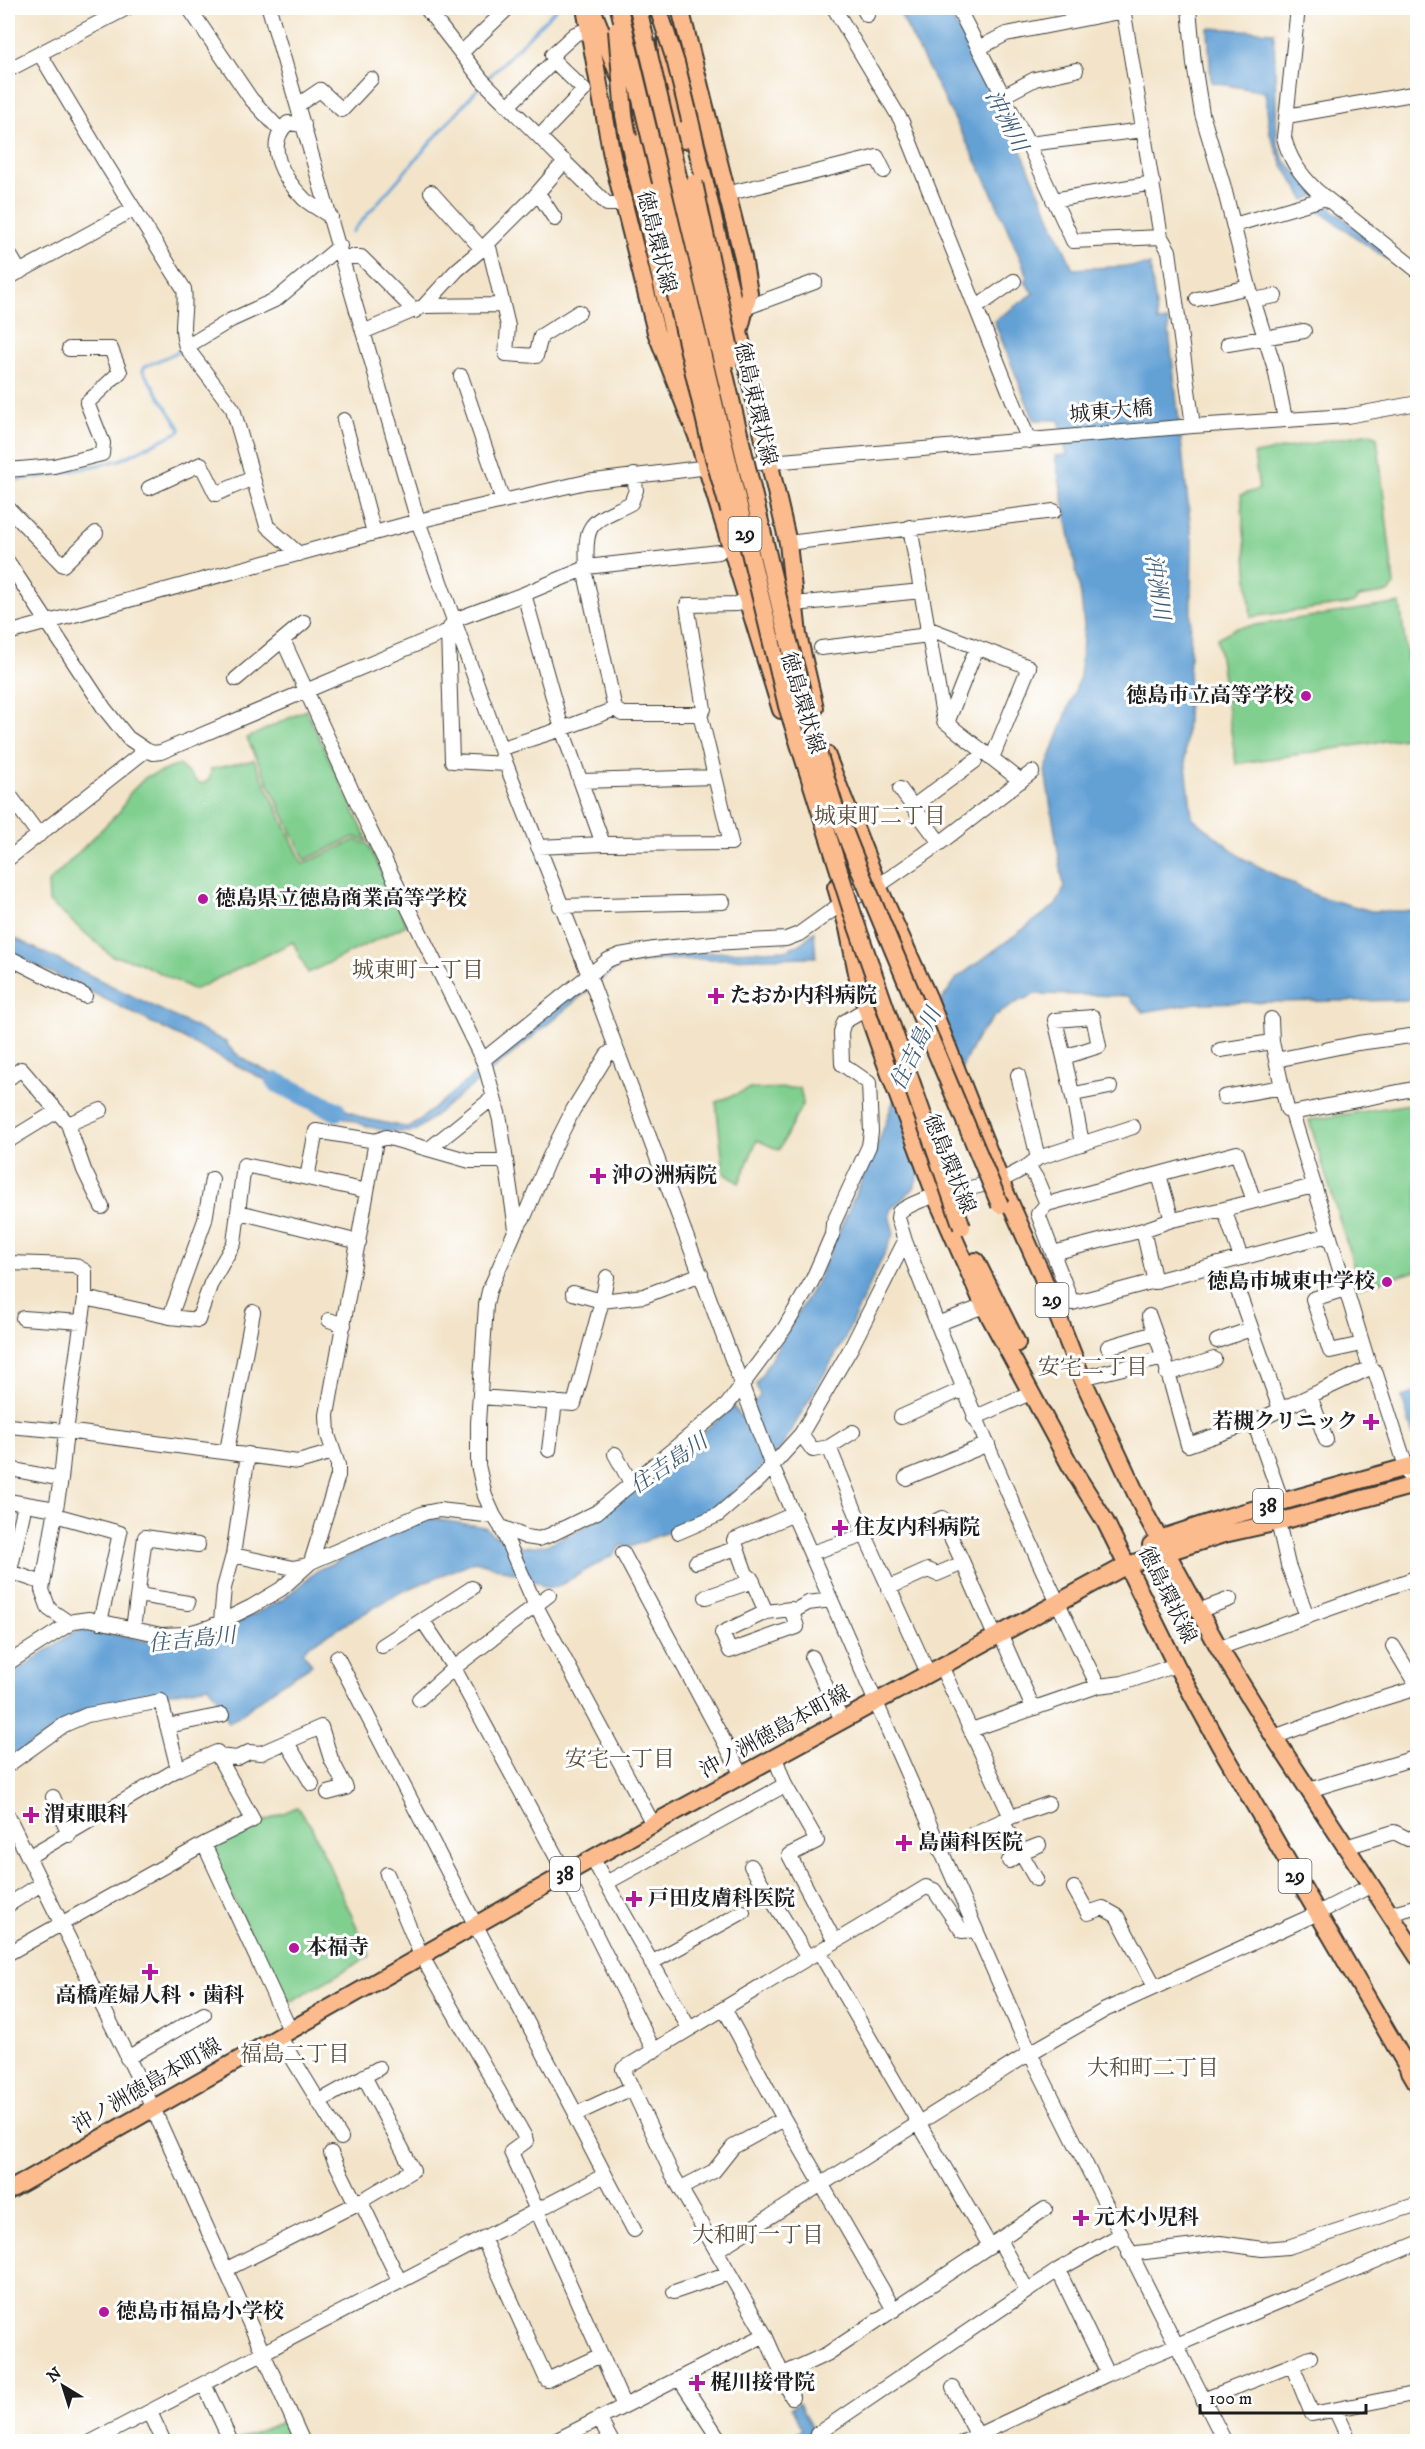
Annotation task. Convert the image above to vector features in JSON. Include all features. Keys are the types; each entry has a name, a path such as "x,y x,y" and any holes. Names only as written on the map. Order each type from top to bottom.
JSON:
{"main road":[{"name":"徳島環状線","path":"585,8 623,204 656,332 669,370 697,436 841,904 866,1009 936,1197 984,1306 1070,1465 1105,1521"},
{"path":"592,8 626,93 652,192 712,450 767,624"},
{"name":"29","path":"615,8 627,137 697,436"},
{"name":"徳島環状線","path":"620,8 787,706 826,834 962,1227 997,1305 1074,1453 1176,1665 1316,1914 1418,2085"},
{"name":"徳島東環状線","path":"638,8 761,529 795,667 835,808 1038,1293 1082,1378"},
{"name":"29","path":"658,8 676,63 739,326"},
{"path":"663,8 668,68 725,320 761,529"},
{"name":"徳島環状線","path":"680,8 743,257 749,293 739,326 751,389 788,543 802,654 827,758 1000,1180 1041,1273 1082,1378 1163,1545 1219,1648 1274,1737 1418,1957"},
{"name":"沖ノ洲徳島本町線","path":"8,2191 565,1873 1163,1545 1282,1502 1412,1466"},
{"name":"沖ノ洲徳島本町線","path":"1163,1545 1278,1522 1415,1485"}],"street":[{"path":"8,67 40,54 127,8"},
{"path":"189,8 251,99 280,130"},
{"path":"269,8 342,252 418,521 451,625 502,748 506,764 590,980 771,1463 1030,2053 1221,2440"},
{"path":"426,8 484,82 508,106 607,204 623,204"},
{"path":"461,53 508,8"},
{"path":"834,8 902,122 977,307 1035,440"},
{"path":"958,8 1028,144 1073,241 1161,237"},
{"path":"1189,8 1194,64 1202,114 1251,293 1266,339 1286,419"},
{"path":"1298,8 1284,137 1288,154 1304,178 1326,198 1418,271"},
{"path":"979,48 1006,34 1124,9 1161,237 1169,252 1189,426"},
{"path":"540,136 584,90 554,61 552,55 575,34 589,28"},
{"path":"40,54 184,289 186,304 182,336 186,347 233,410 267,525 298,554"},
{"path":"508,106 554,61"},
{"path":"1004,96 1035,79 1076,70"},
{"path":"298,105 320,90 342,110 371,79"},
{"path":"1287,116 1418,93"},
{"path":"304,124 288,123 280,130 276,142 280,168 305,200 331,217"},
{"path":"1028,144 1144,130"},
{"path":"726,194 877,157 884,171"},
{"path":"419,308 538,193 565,161"},
{"path":"1053,200 1153,183"},
{"path":"431,192 485,246 508,326 506,354 536,356 541,336 579,312"},
{"path":"538,193 555,219"},
{"path":"1233,225 1326,198"},
{"path":"8,252 14,275 134,210"},
{"path":"186,347 231,321 277,299 342,252"},
{"path":"342,252 361,257 419,308"},
{"path":"977,307 1014,281"},
{"path":"745,308 815,282"},
{"path":"1197,299 1251,293 1275,296"},
{"path":"363,332 419,308 503,304"},
{"path":"1228,344 1304,331"},
{"path":"8,470 54,466 102,454 103,443 87,404 120,372 111,348 69,349"},
{"path":"461,376 502,501"},
{"name":"城東大橋","path":"8,633 418,521 586,482 706,467 1189,426 1347,416 1418,403"},
{"path":"344,420 374,533"},
{"path":"149,488 201,464 216,494 253,478"},
{"path":"634,475 636,490 631,502 601,518 590,527 587,536 586,568 615,709 622,714 700,714"},
{"path":"8,510 63,565 96,533"},
{"path":"788,543 1054,511"},
{"path":"485,1067 590,980 608,960 620,955 654,949 786,939 799,934 841,904 878,886 940,843 1027,777 992,758 944,721 910,527"},
{"path":"8,562 104,708 128,738 153,753 161,752 586,568 718,552"},
{"path":"795,604 921,591"},
{"path":"524,594 562,729 603,844"},
{"path":"538,847 731,843 700,714 704,708 687,605 737,604 746,600"},
{"path":"236,679 304,622"},
{"path":"451,625 452,761 506,764"},
{"path":"821,648 928,631 1029,667 992,758"},
{"path":"283,640 368,826 485,1067 500,1120 516,1229"},
{"path":"947,723 977,647"},
{"path":"502,748 615,709"},
{"path":"8,859 146,750"},
{"path":"914,806 975,761"},
{"path":"581,781 715,777"},
{"path":"900,789 940,843"},
{"path":"8,794 39,835"},
{"path":"560,906 723,902"},
{"path":"8,957 85,996"},
{"path":"233,1555 293,1568 424,1513 439,1510 539,1539 597,1512 727,1405 745,1393 812,1281 832,1234 833,1224 868,1146 871,1132 869,1083 842,1064 844,1022 866,1009"},
{"path":"1271,1018 1272,1042 1287,1109 1292,1113 1370,1368 1376,1371 1412,1466 1415,1485"},
{"path":"1276,1060 1358,1043 1418,1035"},
{"path":"1220,1050 1272,1042"},
{"path":"615,1048 607,1055 573,1110 489,1291 480,1396 478,1465 484,1496 535,1604 653,1824"},
{"path":"1064,1057 1074,1094 1082,1144"},
{"path":"8,1079 21,1069 68,1124 84,1170 102,1207"},
{"path":"1018,1075 1036,1178 1047,1204"},
{"path":"1074,1094 1110,1086"},
{"path":"1224,1097 1282,1087"},
{"path":"1292,1113 1418,1088"},
{"path":"429,1149 494,1096"},
{"path":"68,1124 101,1110"},
{"path":"8,1141 57,1111"},
{"path":"1098,1686 1056,1602 974,1418 898,1218 899,1212 906,1207 1000,1180 1033,1162 1133,1127"},
{"path":"307,1178 316,1131 376,1141 386,1137 470,1161 506,1161"},
{"path":"8,1663 68,1622 89,1619 161,1635 185,1634 210,1627 281,1589 309,1563 338,1476 338,1465 328,1435 327,1415 376,1141"},
{"path":"1254,1201 1237,1153 1047,1204 1038,1214 1072,1303 1328,1235"},
{"path":"85,1298 171,1317 198,1320 211,1283 234,1243 244,1165 367,1191"},
{"path":"1159,1175 1172,1220"},
{"path":"171,1317 205,1220 212,1179"},
{"path":"1053,1253 1143,1230 1172,1220 1313,1186"},
{"path":"1224,1209 1241,1258"},
{"path":"239,1212 359,1242"},
{"path":"1143,1230 1155,1282"},
{"path":"679,1532 718,1515 801,1434 850,1348 905,1241"},
{"path":"8,1263 74,1265 85,1270 85,1298 66,1431 62,1479 42,1590 49,1609 68,1622"},
{"path":"573,1293 602,1301 644,1296 701,1274"},
{"path":"480,1396 574,1404 607,1277"},
{"path":"1345,1289 1313,1299 1330,1351 1362,1344"},
{"path":"1238,1292 1280,1409"},
{"path":"937,1324 984,1306"},
{"path":"228,1451 253,1311"},
{"path":"1149,1316 1164,1358 1188,1445 1254,1422 1370,1368"},
{"path":"23,1318 81,1322"},
{"path":"329,1320 344,1325"},
{"path":"1217,1341 1251,1329"},
{"path":"1108,1347 1155,1333"},
{"path":"1082,1378 1164,1358"},
{"path":"1167,1374 1214,1359"},
{"path":"900,1417 963,1389"},
{"path":"974,1418 1030,1393"},
{"path":"1310,1396 1326,1440"},
{"path":"549,1450 555,1402"},
{"path":"1254,1422 1282,1502"},
{"path":"8,1426 228,1451 298,1462 333,1452"},
{"path":"801,1434 813,1450 829,1447 854,1432"},
{"path":"906,1478 987,1444"},
{"path":"829,1447 888,1588 971,1730 1021,1852 1036,1879"},
{"path":"221,1621 224,1588 233,1555 248,1454"},
{"path":"615,1454 631,1483"},
{"path":"10,1469 62,1479"},
{"path":"8,1501 56,1512 120,1533 100,1622"},
{"path":"23,1514 9,1571 43,1582"},
{"path":"766,1612 753,1581 746,1574 734,1539 794,1514"},
{"path":"936,1521 942,1518 1033,1708"},
{"path":"1278,1522 1288,1565 1307,1616"},
{"path":"811,1553 865,1535"},
{"path":"134,1629 145,1537 198,1545"},
{"path":"696,1562 737,1548"},
{"path":"623,1553 742,1775"},
{"path":"888,1588 928,1570 937,1574 963,1563"},
{"path":"1219,1648 1418,1577"},
{"path":"706,1597 753,1581"},
{"path":"382,1646 472,1588"},
{"path":"138,1595 188,1604"},
{"path":"419,1699 454,1668 549,1595"},
{"path":"1198,1611 1230,1599"},
{"path":"792,1612 808,1603 831,1600"},
{"path":"791,1609 792,1612 796,1627 730,1651 722,1633 766,1612 791,1609"},
{"path":"423,1621 454,1668 565,1873 654,2051"},
{"path":"1274,1737 1361,1712 1417,1688 1393,1646"},
{"path":"337,1657 576,2114 634,2230"},
{"path":"812,1657 842,1720"},
{"path":"971,1730 1098,1686 1123,1683 1176,1665"},
{"path":"8,1765 64,1725 87,1714 161,1701 178,1770"},
{"path":"166,1726 222,1715"},
{"path":"218,1756 237,1758 249,1752 261,1754 321,1727 331,1759 346,1788 328,1793"},
{"path":"287,1743 312,1784"},
{"path":"8,1950 9,1953 204,1844 254,1820 217,1752 178,1770 28,1857"},
{"path":"775,1757 785,1785 817,1840 789,1855 835,1942"},
{"path":"1310,1790 1418,1757"},
{"path":"606,1883 785,1785"},
{"path":"53,1797 69,1835"},
{"path":"939,1849 1048,1804"},
{"path":"8,1816 153,2108 303,2442"},
{"path":"1346,1847 1394,1832 1408,1839 1418,1836"},
{"path":"204,1844 285,2033 318,2102 341,2138"},
{"path":"1010,1861 1021,1852 1039,1845"},
{"path":"592,1858 689,2028"},
{"path":"752,1866 814,1955 994,2243 1027,2290"},
{"path":"387,1874 421,1955 525,2137 526,2141 511,2152 624,2406"},
{"path":"8,1905 41,1884"},
{"path":"717,2250 918,2122 1030,2053 1106,2010 1316,1914 1370,1886"},
{"path":"792,2397 765,2335 671,2172 623,2069 689,2028 725,2010 926,1887 934,1890 962,1931 975,1930"},
{"path":"1074,1888 1088,1913 1103,1908 1117,1916 1155,1987"},
{"path":"1389,1914 1418,1906"},
{"path":"651,1963 743,1912"},
{"path":"725,2010 784,2119 894,2310"},
{"path":"127,2058 204,2013"},
{"path":"318,2102 379,2068"},
{"path":"227,2269 358,2202 413,2170 364,2076"},
{"path":"576,2114 632,2088"},
{"path":"681,2188 714,2171 732,2147 784,2119"},
{"path":"330,2153 400,2282"},
{"path":"91,2442 605,2175"},
{"path":"1129,2254 1220,2243 1262,2249 1288,2247 1418,2204"},
{"path":"783,2374 827,2354 1045,2209"},
{"path":"817,2434 1027,2290 1120,2235"},
{"path":"483,2238 547,2380 601,2355"},
{"path":"963,2442 979,2438 1108,2374 1418,2243"},
{"path":"1058,2270 1108,2374"},
{"path":"674,2292 729,2273"},
{"path":"553,2442 765,2335"},
{"path":"1203,2400 1310,2357"},
{"path":"1292,2365 1312,2414 1418,2393"},
{"path":"679,2378 721,2442"},
{"path":"204,2384 231,2442"},
{"path":"953,2388 979,2438"},
{"path":"1336,2411 1350,2442"},
{"path":"150,2412 164,2442"},
{"path":"599,2418 612,2442"}],"green space":[{"path":"1370,433 1377,437 1394,585 1390,592 1359,597 1354,603 1251,617 1241,495 1259,489 1254,454"},
{"path":"1400,603 1417,736 1236,764 1217,638 1236,628"},
{"path":"306,710 368,841 354,837 305,860 247,738"},
{"path":"254,760 303,864 355,840 368,844 407,925 308,973 293,942 194,990 136,961 112,956 49,902 48,883 120,811 130,793 146,777 179,765 199,783 205,783 210,778 211,769"},
{"path":"800,1088 803,1103 779,1150 757,1140 739,1183 724,1173 716,1102 749,1089"},
{"name":"徳島市城東中学校","path":"1417,1103 1417,1271 1360,1287 1309,1120"},
{"path":"297,1807 311,1826 370,1956 283,2006 209,1846"},
{"path":"289,2419 299,2441 236,2441"}],"water":[{"path":"897,8 947,8 1016,139 1073,269 1150,265 1158,322 1168,321 1192,541 1185,757 1192,817 1242,858 1317,896 1371,911 1417,911 1417,1000 1197,1003 1143,1012 1128,996 1036,994 1019,1001 995,1016 978,1036 965,1061 913,1189 890,1210 894,1233 843,1342 781,1448 749,1480 699,1519 633,1546 621,1546 613,1555 557,1587 547,1588 525,1576 475,1561 399,1593 308,1646 303,1652 312,1665 281,1684 229,1723 215,1694 208,1686 84,1710 8,1760 8,1677 74,1632 85,1629 158,1643 185,1645 204,1640 282,1600 318,1570 422,1521 433,1519 485,1527 492,1534 521,1547 546,1545 591,1524 734,1407 740,1417 760,1396 756,1384 817,1281 879,1141 898,1088 944,997 957,978 1056,905 1064,888 1045,771 1080,677 1084,626 1081,597 1055,456 1067,455 1059,420 1034,420 994,321 1034,293 1024,281 1027,277 1026,272 988,184"},
{"path":"1208,28 1274,32 1277,142 1284,160 1317,195 1305,200 1282,164 1270,134 1265,92 1211,82"},
{"path":"1328,206 1417,277 1417,280 1317,210"},
{"path":"814,932 816,957 660,960 623,965 609,973 415,1131 402,1132 375,1128 310,1103 315,1094 362,1118 411,1127 599,972 624,959 661,954 790,950"},
{"path":"8,935 226,1042 231,1049 248,1062 300,1087 297,1096 8,952"},
{"path":"1417,1392 1417,1434 1413,1436 1402,1397"},
{"path":"799,2403 813,2431 798,2441 782,2442 802,2429 791,2407"}],"pier":[{"path":"923,1033 951,1102 932,1148 900,1078"}],"waterway":[{"path":"486,80 557,8"},
{"path":"352,232 481,85"},
{"path":"8,481 53,475 120,460 180,431 143,371 144,367 182,350"},
{"path":"276,1082 336,1111"}],"place":[{"name":"徳島市立高等学校","path":"1306,696"},
{"name":"徳島県立徳島商業高等学校","path":"203,899"},
{"name":"たおか内科病院","path":"716,996"},
{"name":"沖の洲病院","path":"598,1176"},
{"name":"徳島市城東中学校","path":"1387,1282"},
{"name":"若槻クリニック","path":"1371,1422"},
{"name":"住友内科病院","path":"840,1528"},
{"name":"渭東眼科","path":"31,1815"},
{"name":"島歯科医院","path":"904,1843"},
{"name":"戸田皮膚科医院","path":"634,1899"},
{"name":"本福寺","path":"294,1948"},
{"name":"高橋産婦人科・歯科","path":"150,1972"},
{"name":"元木小児科","path":"1081,2218"},
{"name":"徳島市福島小学校","path":"104,2312"},
{"name":"梶川接骨院","path":"697,2383"}],"district":[{"name":"城東町二丁目","path":"880,816"},
{"name":"城東町一丁目","path":"418,970"},
{"name":"安宅二丁目","path":"1093,1367"},
{"name":"安宅一丁目","path":"620,1759"},
{"name":"福島二丁目","path":"295,2054"},
{"name":"大和町二丁目","path":"1153,2068"},
{"name":"大和町一丁目","path":"758,2235"}],"water label":[{"name":"沖洲川","path":"1006,121"},
{"name":"沖洲川","path":"1157,587"},
{"name":"住吉島川","path":"916,1049"},
{"name":"住吉島川","path":"669,1464"},
{"name":"住吉島川","path":"192,1640"}]}
